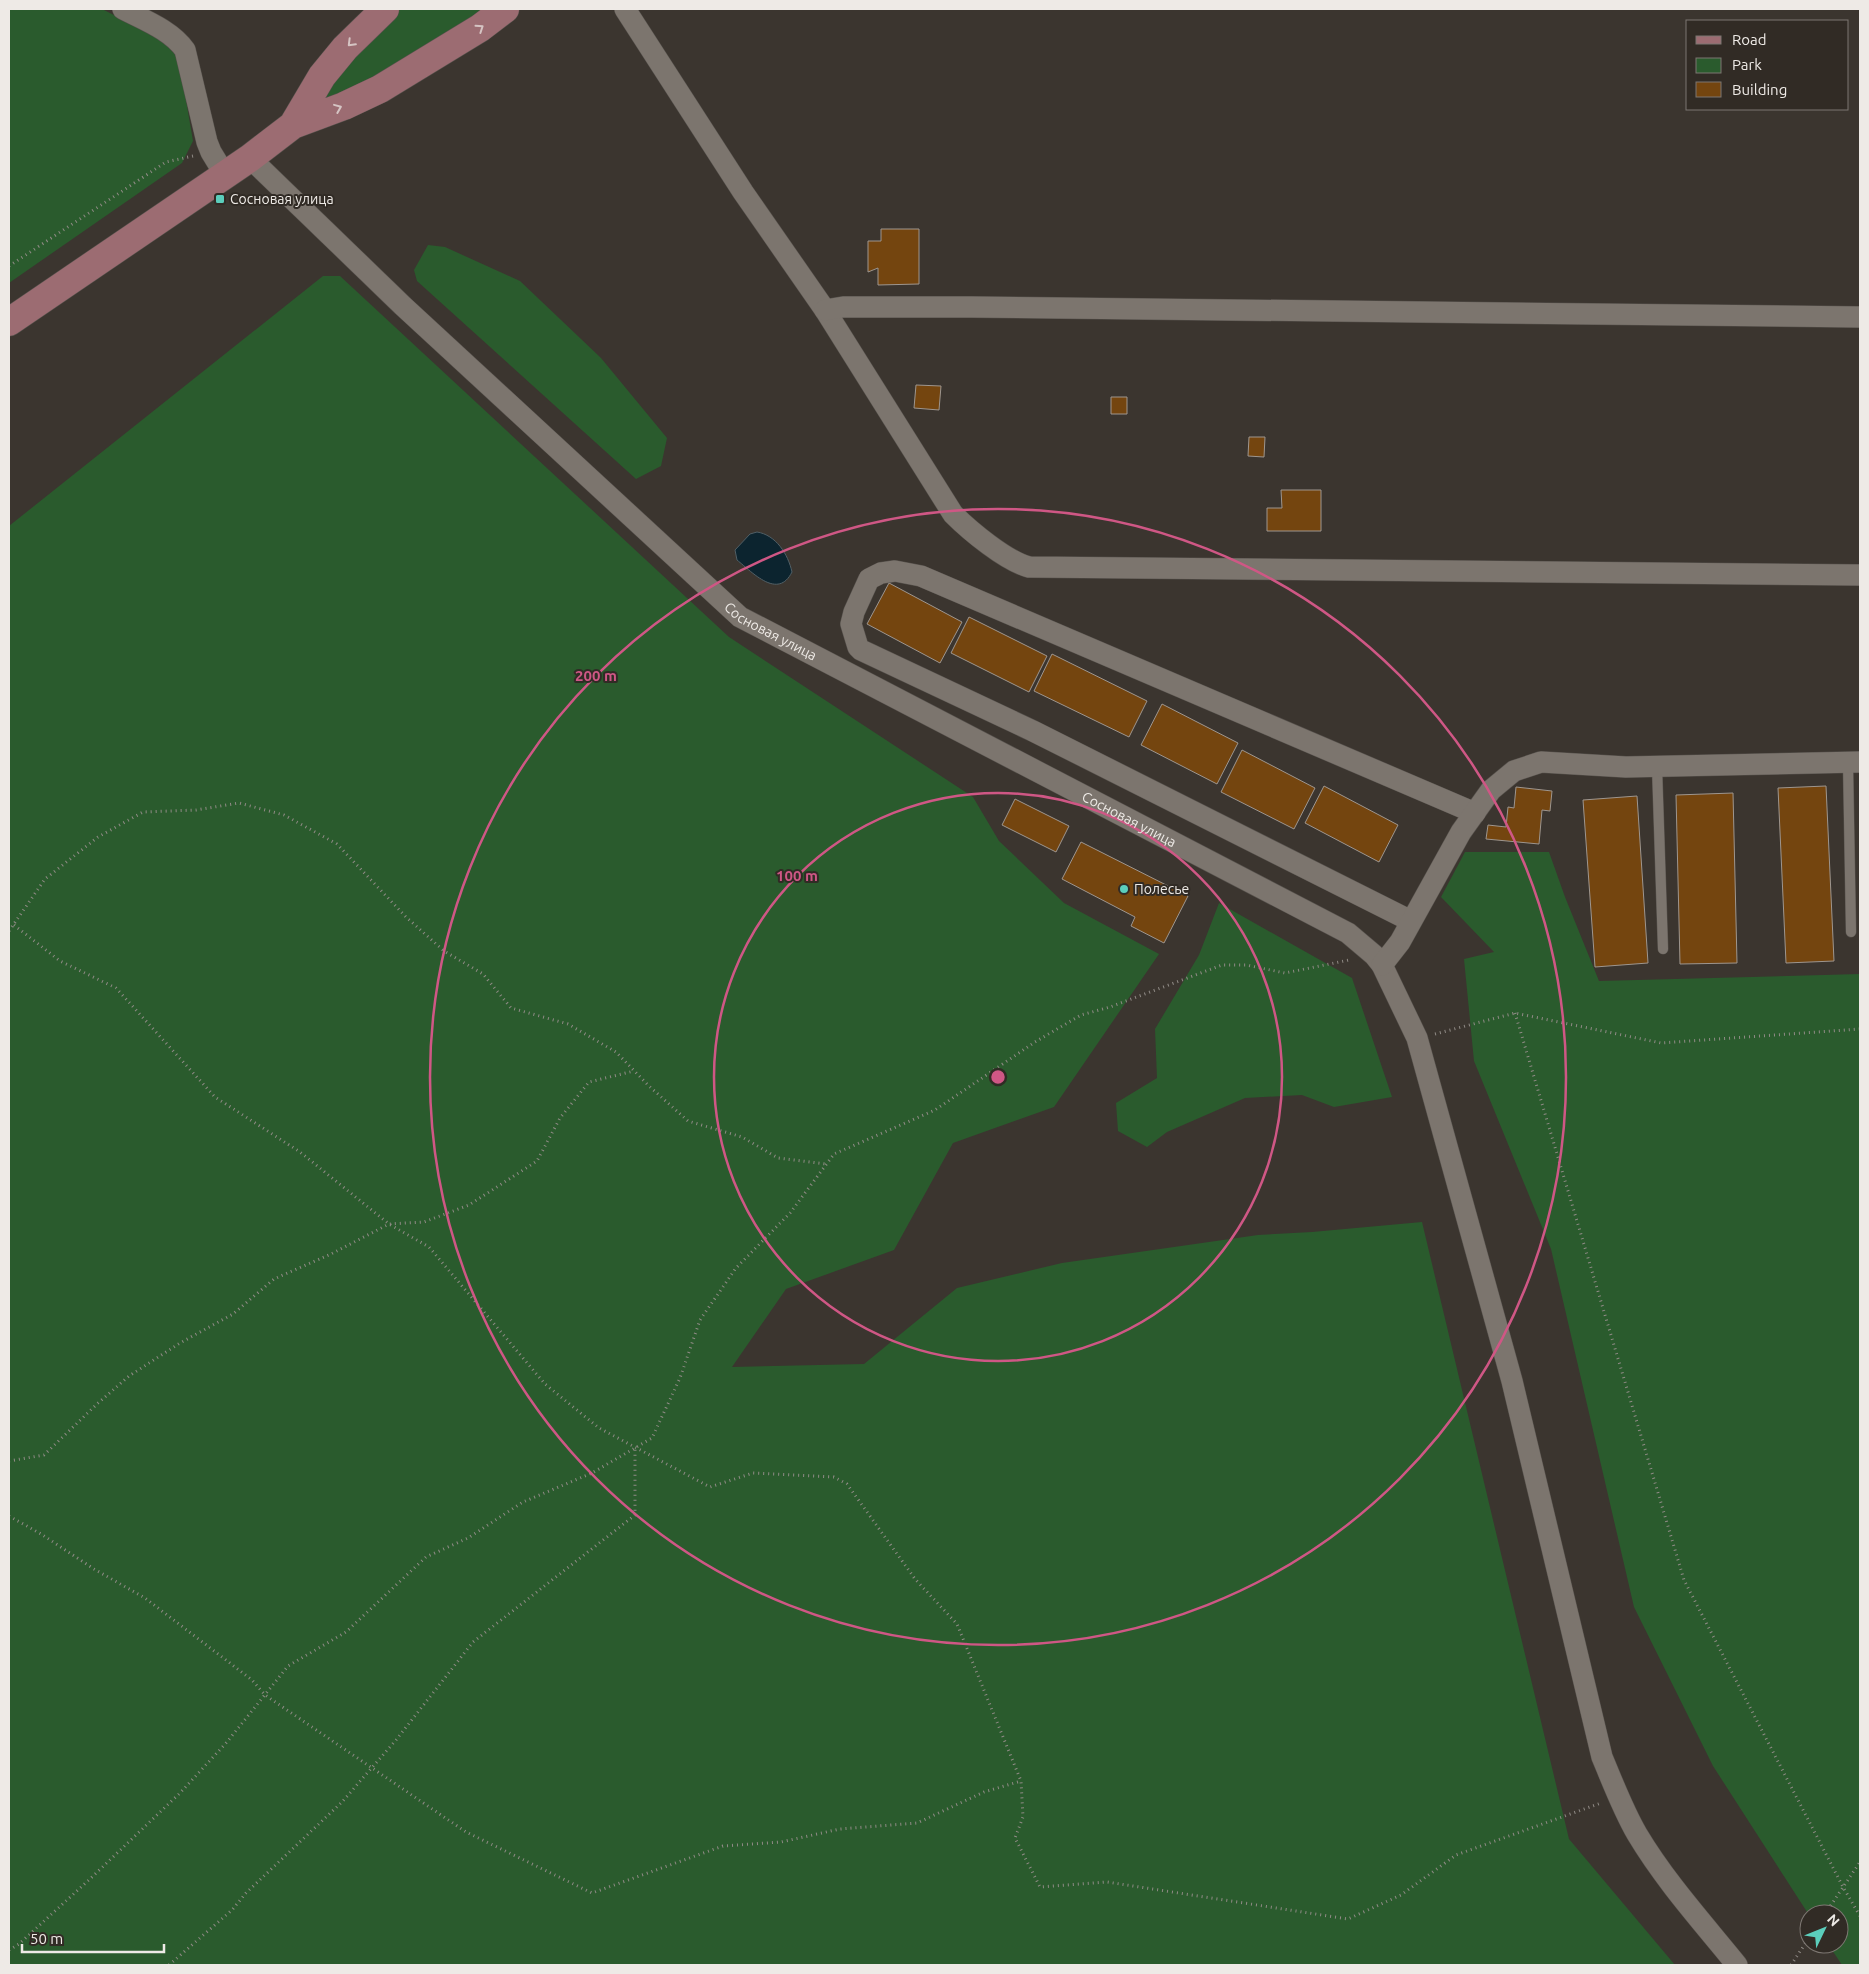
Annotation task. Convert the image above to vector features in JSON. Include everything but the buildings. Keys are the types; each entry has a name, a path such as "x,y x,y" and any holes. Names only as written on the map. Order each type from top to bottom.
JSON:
{"main road":[{"path":"293,125 322,76 346,48 385,9"},
{"path":"9,322 250,158 293,125 344,106 380,89 480,28 505,9"}],"street":[{"path":"123,9 169,34 185,50 211,152 225,175"},
{"path":"626,9 742,192 825,310 953,514 972,532 1019,564 1029,567 1860,576"},
{"name":"Сосновая улица","path":"250,158 403,306 740,617 1348,933 1381,964"},
{"path":"825,310 843,307 1010,307 1860,317"},
{"path":"1411,921 1032,731 861,650 851,624 854,612 869,580 881,573 895,571 921,576 1475,813"},
{"path":"1737,1965 1657,1864 1637,1834 1602,1757 1512,1380 1417,1038 1381,964 1400,942 1449,853 1475,813 1491,790 1514,771 1541,762 1657,767 1854,762"}],"lane":[{"path":"1851,932 1854,762"},
{"path":"1657,767 1663,949"}],"path":[{"path":"9,266 166,162 211,152"},
{"path":"9,931 45,879 98,837 144,812 196,810 239,803 284,815 337,844 406,917 444,951 483,974 510,1008 568,1024 616,1052 649,1086 688,1121 742,1137 778,1158 826,1164"},
{"path":"14,925 60,961 116,988 215,1097 300,1152 389,1224 429,1247 545,1384 599,1428 710,1487 753,1473 834,1477 847,1484 915,1578 957,1624 1021,1781 1023,1817 1015,1838 1040,1887 1107,1882 1348,1919 1401,1896 1456,1855 1619,1797"},
{"path":"9,1950 19,1944 91,1878 180,1793 227,1742 288,1666 346,1632 426,1556 468,1538 523,1502 592,1473 652,1438 680,1378 700,1320 736,1268 790,1213 834,1154 935,1110 1035,1042 1081,1015 1110,1007 1222,965 1246,965 1285,973 1381,964"},
{"path":"1417,1038 1515,1013 1661,1043 1860,1029"},
{"path":"1515,1013 1684,1580 1843,1887 1860,1916"},
{"path":"9,1462 44,1455 96,1404 129,1376 180,1343 233,1314 274,1279 331,1254 389,1224 424,1222 469,1205 537,1161 560,1118 589,1082 634,1071"},
{"path":"169,1965 232,1910 246,1893 342,1802 396,1740 473,1642 635,1515 636,1447"},
{"path":"9,1516 145,1598 252,1680 265,1695 466,1832 592,1893 723,1846 781,1842 840,1829 916,1823 984,1792 1021,1781"},
{"path":"1832,1904 1860,1862"},
{"path":"1791,1965 1799,1953"}],"green space":[{"path":"9,9 102,9 161,39 179,59 193,141 182,163 9,283"},
{"path":"391,9 498,9 339,103 313,98"},
{"path":"428,245 445,247 520,281 601,358 667,438 661,466 636,479 417,281 414,270"},
{"path":"323,276 340,276 729,637 973,797 999,841 1064,903 1159,954 1054,1107 953,1143 894,1250 786,1289 732,1367 864,1364 957,1288 1062,1263 1258,1235 1422,1222 1569,1839 1675,1965 9,1965 9,526"},
{"path":"1465,852 1549,852 1599,981 1860,974 1860,1965 1842,1965 1835,1954 1849,1954 1849,1904 1802,1904 1713,1766 1634,1607 1551,1249 1474,1061 1464,959 1494,952 1441,897"},
{"path":"1219,903 1352,978 1392,1097 1334,1107 1302,1095 1245,1098 1167,1132 1147,1147 1118,1131 1116,1103 1157,1078 1155,1029 1199,955"}],"water":[{"path":"757,532 775,541 788,559 792,572 780,584 765,581 737,560 735,550 750,534"}],"place":[{"name":"Сосновая улица","path":"220,199"},
{"name":"Полесье","path":"1124,889"}]}
